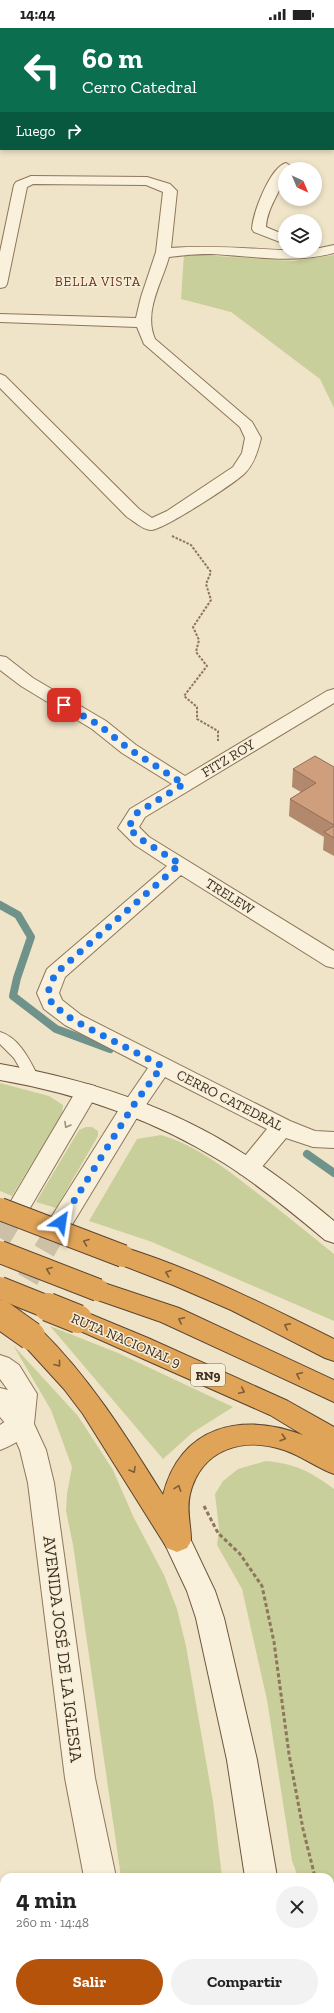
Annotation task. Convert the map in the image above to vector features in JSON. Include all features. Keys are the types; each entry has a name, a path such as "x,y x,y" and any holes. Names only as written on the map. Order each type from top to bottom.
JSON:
{"highway":[{"path":"9,1208 123,1256 240,1302 334,1350"},
{"path":"0,1252 98,1290 170,1315 334,1392"},
{"name":"RUTA NACIONAL 9","path":"0,1288 161,1354 279,1408 334,1440"},
{"path":"0,1314 31,1336 50,1353 97,1414 177,1540"},
{"path":"177,1540 173,1512 176,1489 186,1470 204,1448 225,1438 247,1433 274,1436 303,1444 334,1463"}],"street":[{"path":"278,177 259,222 259,229 278,237"},
{"path":"0,284 21,185 31,180 147,182 165,187 170,191 163,253 149,291 143,323 145,334 149,341 246,425 253,438 250,453 239,470 172,515 151,525 133,512 0,379"},
{"path":"322,251 334,249"},
{"path":"163,253 211,250 266,255 278,254"},
{"path":"0,318 143,323"},
{"path":"0,661 27,682 99,725 129,749 184,784"},
{"name":"FITZ ROY","path":"128,828 137,813 334,695"},
{"name":"TRELEW","path":"128,828 142,840 334,961"},
{"name":"CERRO CATEDRAL","path":"180,864 55,974 48,992 52,1004 73,1020 282,1127 313,1140 334,1140"},
{"path":"61,1222 133,1106 162,1066"},
{"path":"0,1072 32,1078 133,1106 187,1132 248,1168 306,1209 334,1234"},
{"path":"9,1208 86,1092"},
{"path":"248,1168 282,1127"},
{"path":"0,1365 10,1372 24,1394 10,1432"},
{"name":"AVENIDA JOSÉ DE LA IGLESIA","path":"0,1398 10,1432 33,1450 43,1497 80,1778 99,1873"},
{"path":"177,1540 201,1590 210,1618 242,1760 260,1873"}],"lane":[{"path":"0,1037 10,1043 23,1061 32,1078"}],"path":[{"path":"151,525 191,545 212,572 206,584 211,600 193,627 198,640 196,652 207,666 184,696 197,707 197,719 218,731 218,743"},
{"path":"204,1501 208,1518 218,1533 240,1554 262,1586 274,1642 289,1754 302,1829 314,1873"}],"green space":[{"path":"184,254 293,261 322,258 322,257 334,255 334,408 320,379 231,312 181,299"},
{"path":"0,1083 49,1096 63,1105 62,1114 12,1196 0,1191"},
{"path":"86,1127 92,1127 98,1131 98,1136 56,1208 36,1202 79,1130"},
{"path":"161,1135 186,1145 220,1165 334,1254 334,1321 152,1242 89,1221 137,1139"},
{"path":"50,1326 118,1353 233,1407 192,1433 163,1459"},
{"path":"13,1345 78,1416 113,1470 133,1516 164,1575 177,1609 186,1646 213,1801 222,1873 120,1873 73,1545 66,1511 67,1494 72,1467 51,1410"},
{"path":"266,1461 277,1462 302,1469 334,1489 334,1873 296,1873 292,1861 267,1700 242,1589 217,1545 219,1529 215,1494 223,1481 238,1469"}],"building":[{"path":"315,756 334,767 334,825 290,799 316,783 293,769"},
{"path":"334,826 334,838 324,832"}],"waterway":[{"path":"0,905 18,915 31,937 17,978 13,996 56,1029 110,1049"},
{"path":"307,1154 334,1173"}],"tunnel":[{"path":"0,1238 19,1207"},
{"path":"11,1308 61,1222"},
{"path":"9,1311 11,1307"}],"district":[{"name":"BELLA VISTA","path":"98,281"}],"route":[{"path":"61,1222 133,1106 162,1066 73,1020 52,1004 48,992 55,974 180,864 142,840 128,828 137,813 184,784 129,749 99,725 64,705"}]}
